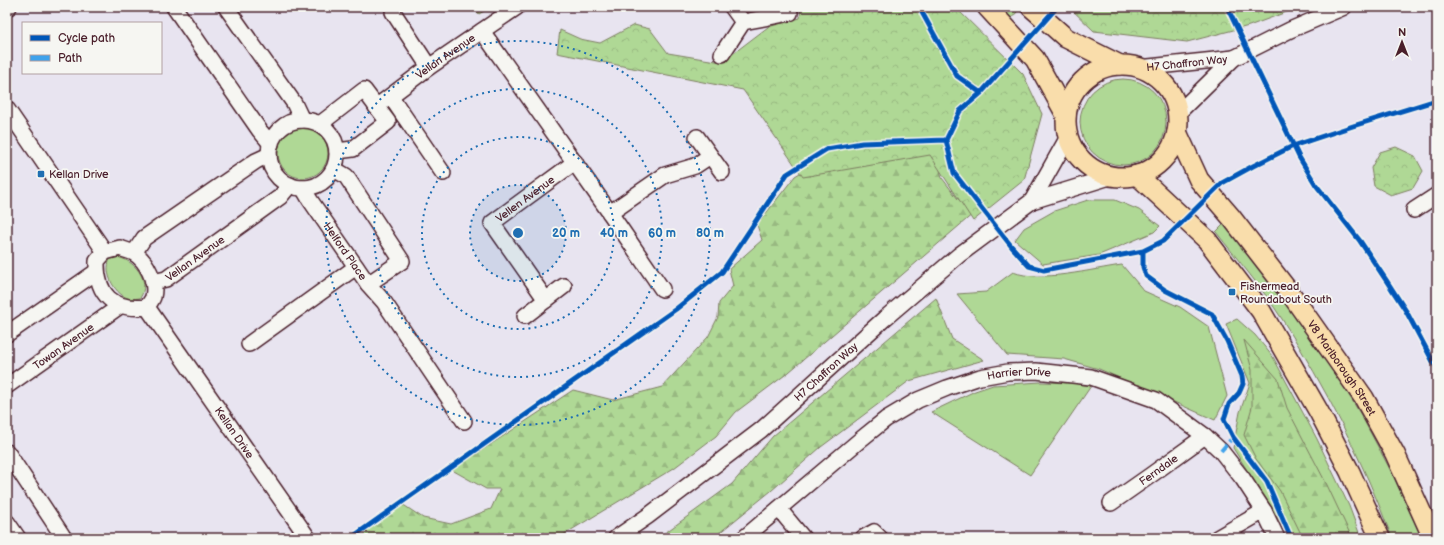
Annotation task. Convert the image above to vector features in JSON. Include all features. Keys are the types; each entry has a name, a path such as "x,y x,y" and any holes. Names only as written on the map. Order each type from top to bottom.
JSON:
{"main road":[{"path":"987,7 1035,59 1066,115"},
{"path":"1032,8 1066,38 1120,65 1139,68 1153,74 1165,85 1173,98 1177,122 1172,146 1163,159 1151,169 1137,175 1125,177 1113,176 1098,172 1085,163 1074,151 1068,136 1066,125 1066,115 1070,100 1078,86 1090,75 1104,68 1120,65"},
{"name":"V8 Marlborough Street","path":"1177,122 1199,180 1231,216 1293,296 1364,398 1394,454 1433,538"},
{"path":"1137,175 1207,240 1261,312 1320,412 1380,538"}],"street":[{"name":"Helford Place","path":"174,7 260,131 270,150 271,164 275,173 282,180 296,186 310,200 368,284 402,261 346,176 334,169"},
{"path":"226,7 294,103 302,120"},
{"name":"Vellan Avenue","path":"376,107 391,98 430,67 517,7"},
{"path":"732,7 743,22"},
{"name":"H7 Chaffron Way","path":"1139,68 1234,58 1290,30 1344,7"},
{"path":"393,12 430,67"},
{"path":"722,54 743,22 790,13"},
{"path":"482,31 610,212 662,289"},
{"name":"H7 Chaffron Way","path":"1177,122 1234,58"},
{"path":"320,124 364,90 388,122 353,149 337,151"},
{"path":"391,98 443,173"},
{"path":"7,109 105,252"},
{"path":"134,253 144,238 270,150 275,135 282,127 292,122 302,120 311,121 320,124 335,140 337,160 334,169 326,179 315,186 296,186"},
{"path":"697,136 722,172"},
{"name":"H7 Chaffron Way","path":"1032,201 1068,136"},
{"path":"610,212 665,175 695,166 710,156"},
{"name":"Vellen Avenue","path":"546,300 492,223 575,162"},
{"name":"H7 Chaffron Way","path":"616,538 648,516 761,430 878,324 959,255 1032,201 1113,176"},
{"name":"Vellan Avenue","path":"153,282 166,279 296,186"},
{"path":"1414,210 1437,195"},
{"path":"120,248 134,253 143,260 150,271 153,282 153,297 147,308 133,309 120,306 108,298 100,284 96,272 96,261 105,252 120,248"},
{"path":"249,344 356,267"},
{"path":"7,334 96,272"},
{"path":"368,284 384,302 464,421"},
{"path":"526,316 564,286"},
{"name":"Towan Avenue","path":"7,386 120,306"},
{"name":"Kellan Drive","path":"147,308 308,538"},
{"name":"Harrier Drive","path":"744,538 886,419 918,400 980,377 1008,372 1036,371 1091,377 1156,400 1206,436 1222,451 1264,510 1277,538"},
{"name":"Ferndale","path":"1111,503 1206,436"},
{"path":"7,452 64,538"},
{"path":"779,509 803,538"},
{"path":"1217,538 1264,510"},
{"path":"7,522 18,538"},
{"path":"864,538 874,532 880,538"}],"green space":[{"path":"474,7 491,7 479,14"},
{"path":"801,7 955,7 1023,74 1042,114 1024,180 973,221 930,155 803,177 743,90 557,53 560,30 580,39 600,43 634,25 650,29 668,53 722,62 768,27 800,18"},
{"path":"996,7 1013,7 1017,12 1009,21"},
{"path":"1069,7 1300,7 1249,26 1187,42 1094,31"},
{"path":"1123,79 1139,82 1147,86 1159,98 1163,106 1166,122 1163,138 1159,146 1147,158 1139,162 1123,165 1107,162 1099,158 1087,146 1083,138 1080,122 1083,106 1087,98 1099,86 1107,82"},
{"path":"298,128 308,128 321,135 328,148 328,158 321,171 308,178 298,178 289,174 282,167 278,158 278,148 282,139 289,132"},
{"path":"1396,147 1415,156 1423,171 1413,188 1391,195 1374,186 1371,168 1380,152"},
{"path":"935,149 942,178 958,199 974,213 789,372 736,412 716,436 674,468 558,538 356,538 402,504 423,518 451,524 491,509 500,489 486,489 452,470 573,390 613,400 662,387 708,337 718,317 719,303 733,286 729,269 762,240 757,225 795,176 830,155"},
{"path":"1088,200 1115,200 1139,210 1160,226 1154,232 1099,255 1043,264 1015,240 1024,228 1054,211"},
{"path":"1225,223 1257,259 1330,364 1361,415 1392,473 1422,538 1392,538 1356,453 1314,372 1282,319 1250,274 1216,232"},
{"path":"116,257 129,262 135,266 139,272 144,285 140,298 131,299 125,297 115,289 109,277 108,265 110,259"},
{"path":"1122,265 1144,291 1180,307 1209,327 1227,396 1215,420 1099,369 1064,359 1007,355 957,294 986,292 1013,272 1024,275 1052,276"},
{"path":"936,298 952,339 984,360 909,381 821,447 771,491 713,538 658,538 732,484 773,436"},
{"path":"1237,319 1255,335 1273,357 1317,439 1349,506 1361,538 1290,538 1233,448 1240,412 1250,383 1226,324"},
{"path":"1244,340 1278,379 1287,408 1327,485 1352,538 1303,538 1280,491 1256,459 1244,435 1252,407 1252,370"},
{"path":"1041,382 1072,383 1091,386 1030,475 931,412 975,391 993,385"}],"marked path":[{"path":"1221,451 1233,437"}],"cycle path":[{"path":"919,7 957,76 981,93"},
{"path":"1057,7 981,93 960,111 946,140 954,173 1012,247 1029,266 1044,270 1143,251 1163,241 1222,183 1253,166 1293,146 1437,100"},
{"path":"1227,7 1299,157 1316,185 1360,241 1386,280 1406,311 1437,369"},
{"path":"351,538 676,309 722,272 787,174 827,149 862,143 946,140"},
{"path":"1143,251 1143,267 1146,276 1165,290 1212,314 1227,341 1242,376 1243,384 1239,393 1229,404 1224,419 1233,437 1267,482 1291,538"}],"place":[{"name":"Kellan Drive","path":"41,174"},
{"name":"Fishermead Roundabout South","path":"1232,292"}]}
